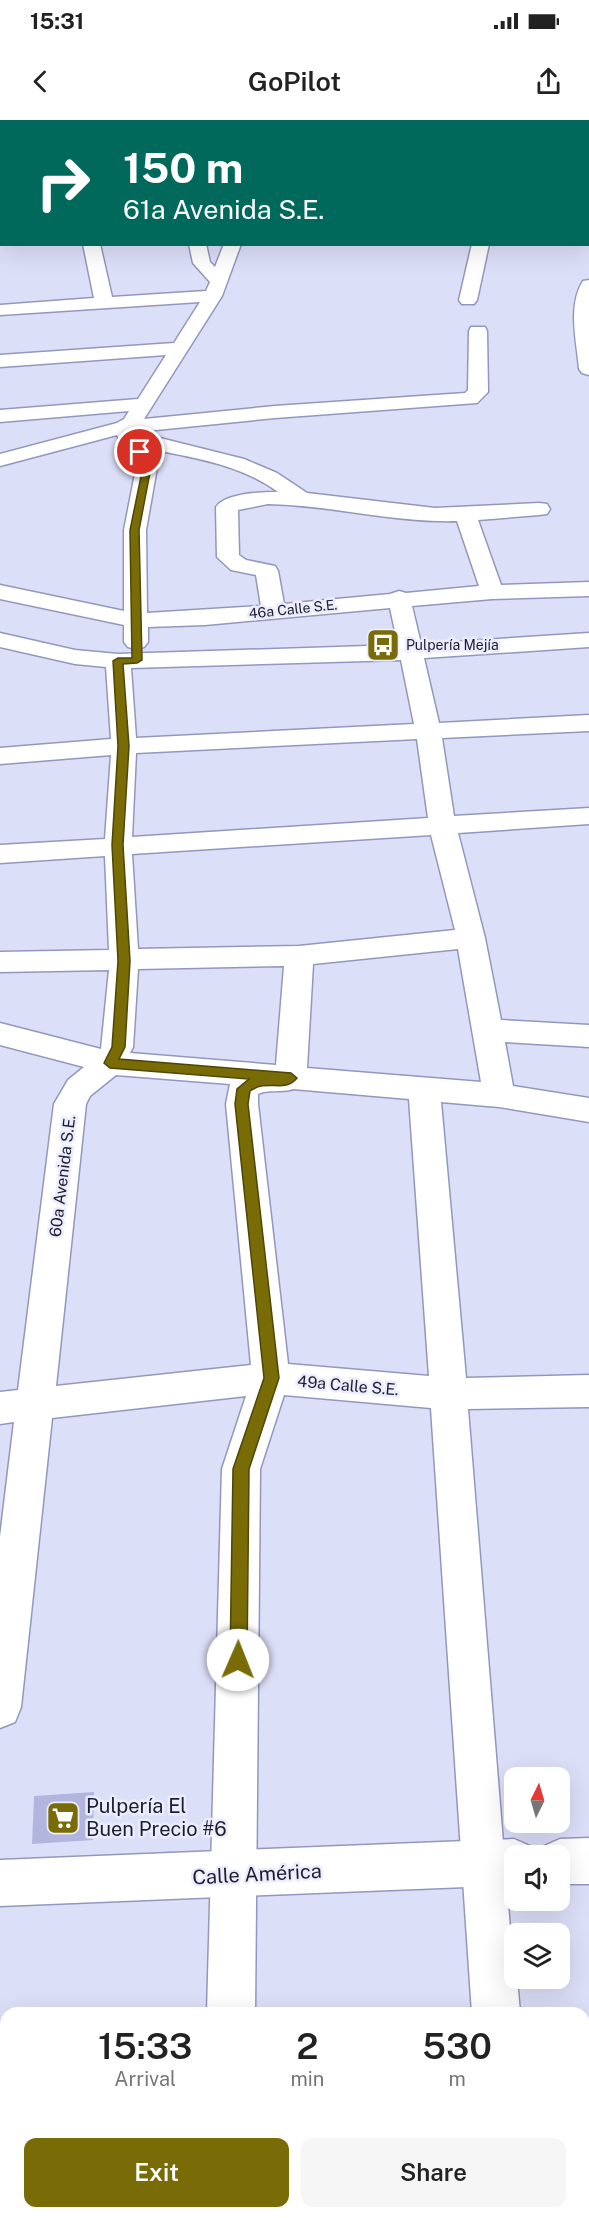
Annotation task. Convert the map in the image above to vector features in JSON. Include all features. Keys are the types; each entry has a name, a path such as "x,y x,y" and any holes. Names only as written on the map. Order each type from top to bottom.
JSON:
{"street":[{"path":"91,246 104,303"},
{"path":"198,246 202,263 215,289"},
{"path":"125,432 215,289 234,246"},
{"path":"468,300 481,246"},
{"path":"589,285 584,309 589,369"},
{"path":"0,310 104,303 215,289"},
{"path":"0,460 125,432 275,412 470,399 478,392 478,331"},
{"path":"0,361 179,348"},
{"path":"0,416 144,404"},
{"path":"125,432 269,477 304,501"},
{"path":"110,1063 118,1047 124,961 118,845 128,661 136,620 135,530 148,462 125,432"},
{"path":"273,610 267,571 239,565 228,557 227,507 245,501 304,501 348,503 422,514 539,508"},
{"path":"465,513 492,592"},
{"name":"46a Calle S.E.","path":"0,592 136,620 205,618 399,598 589,589"},
{"path":"399,598 428,729 442,824 471,938 498,1095"},
{"path":"0,640 75,657 128,661 412,652 589,640"},
{"path":"0,756 124,746 428,729 589,723"},
{"path":"0,854 589,816"},
{"path":"0,962 299,956 471,938"},
{"path":"291,1078 299,956"},
{"path":"487,1030 589,1036"},
{"path":"0,1034 110,1063 498,1095 589,1110"},
{"name":"60a Avenida S.E.","path":"0,1707 17,1406 70,1104 79,1088 110,1063"},
{"path":"231,2007 241,1469 271,1378 242,1104 243,1089 257,1080 283,1082 291,1078"},
{"path":"424,1088 449,1394 499,1863 496,2007"},
{"name":"49a Calle S.E.","path":"17,1406 271,1378 449,1394 589,1391"},
{"path":"570,1862 589,1862"},
{"name":"Calle América","path":"0,1883 499,1863"}],"building":[{"name":"Pulpería El Buen Precio #6","path":"94,1792 93,1840 32,1844 34,1796"}],"place":[{"name":"Pulpería Mejía","path":"383,645"},
{"name":"Pulpería El Buen Precio #6","path":"63,1818"}],"route":[{"path":"140,452 148,462 135,530 137,660 118,661 124,746 118,845 124,961 118,1047 110,1063 291,1078 283,1082 257,1080 243,1089 242,1104 271,1378 241,1469 238,1660"}]}
